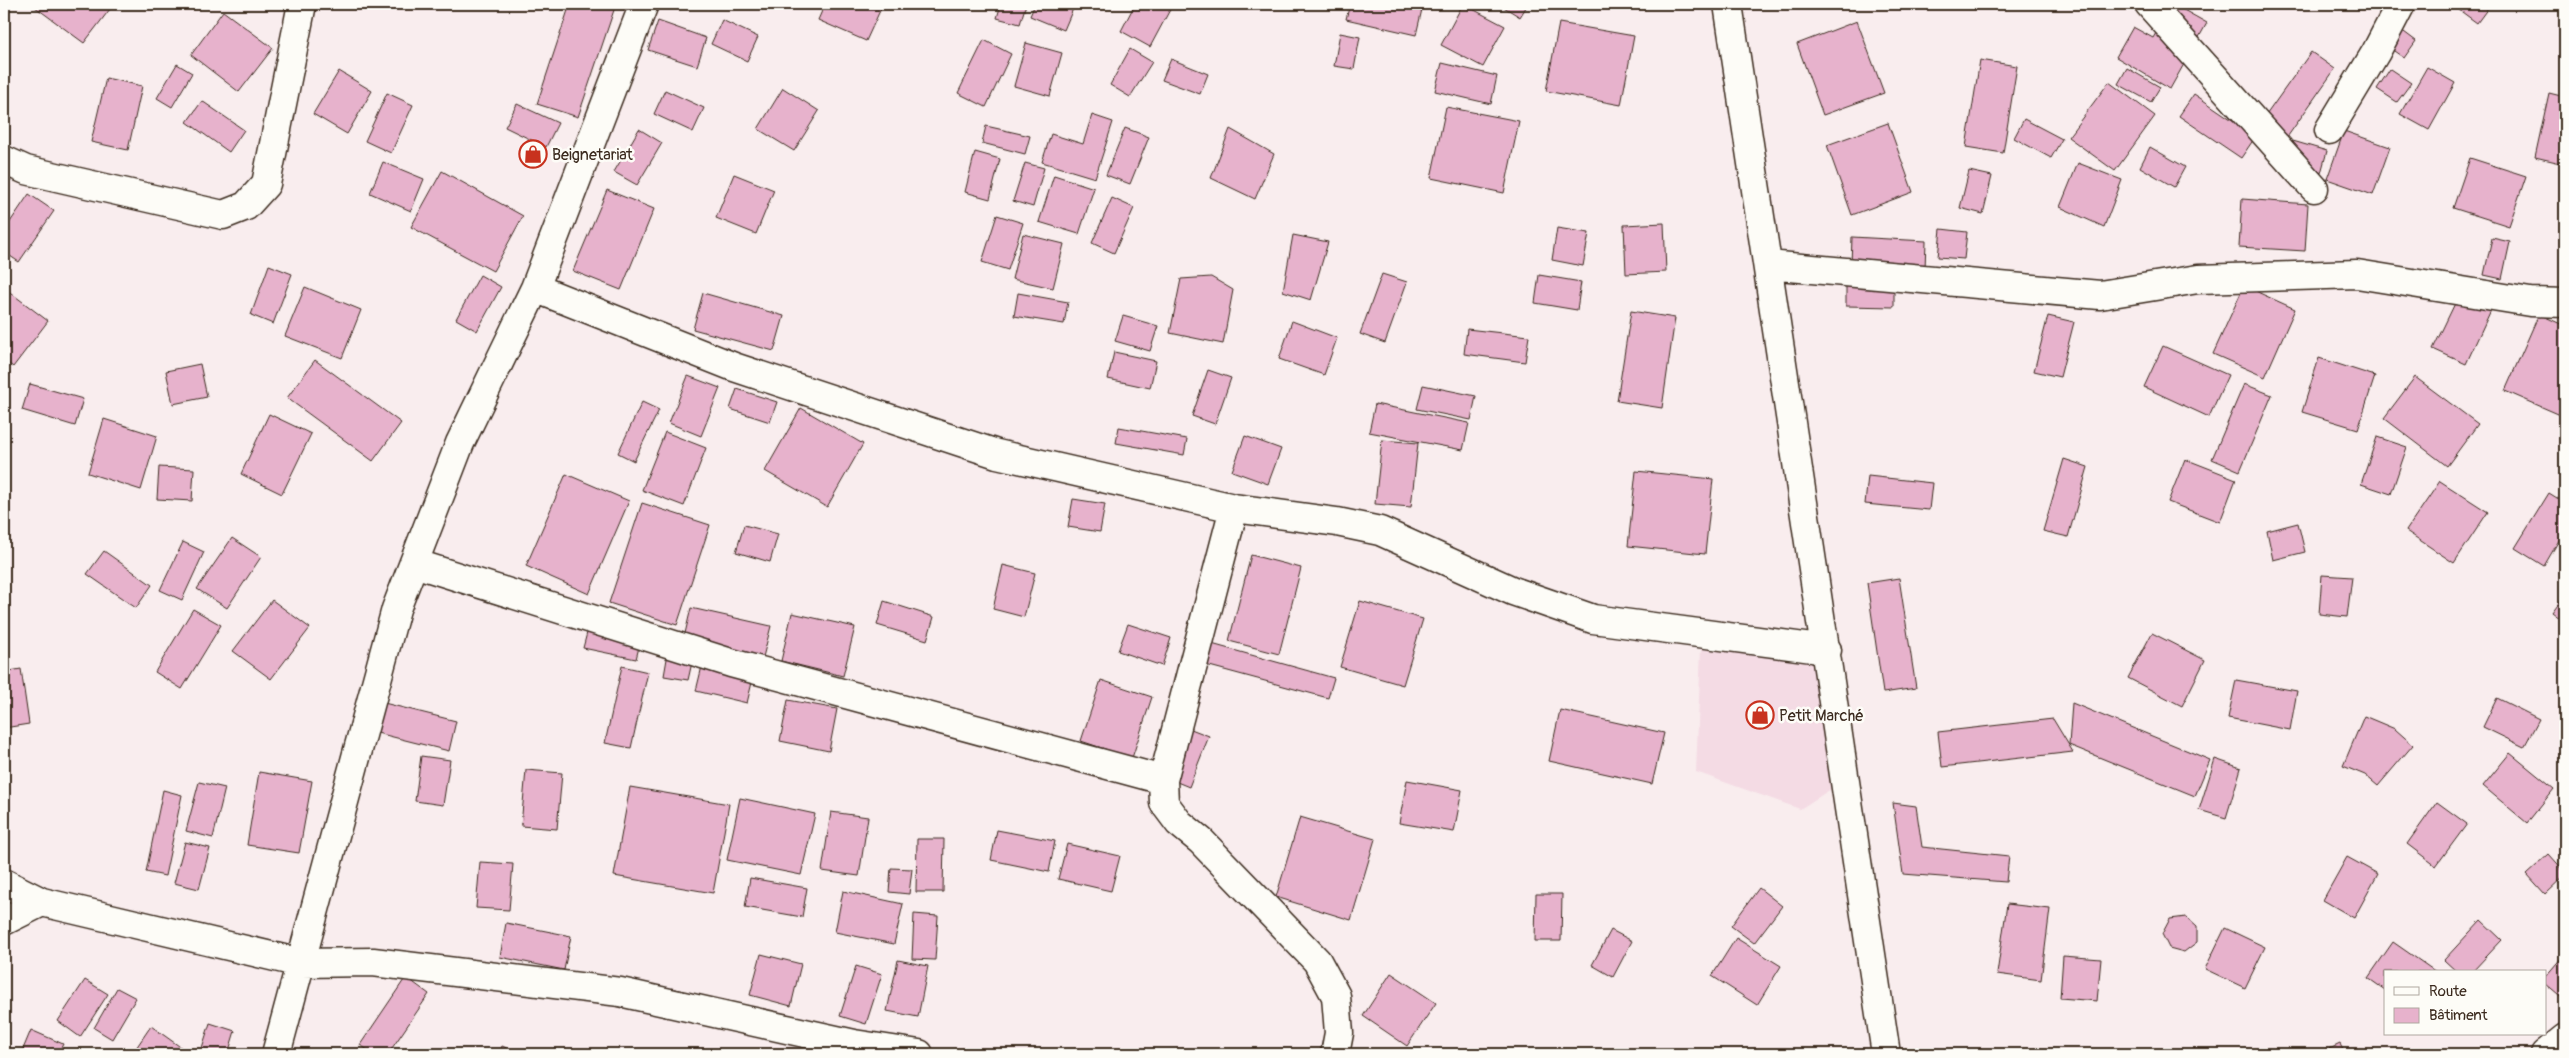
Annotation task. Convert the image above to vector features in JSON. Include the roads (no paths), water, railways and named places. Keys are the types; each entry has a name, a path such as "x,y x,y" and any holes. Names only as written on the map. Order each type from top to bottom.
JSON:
{"street":[{"path":"4,160 26,170 223,215 246,206 266,184 302,4"},
{"path":"276,1054 382,653 396,609 460,442 535,288 644,4"},
{"path":"1728,4 1827,650 1886,1054"},
{"path":"2148,4 2314,188"},
{"path":"2329,130 2376,52 2401,4"},
{"path":"1768,265 2100,295 2198,280 2357,274 2530,302 2565,303"},
{"path":"535,288 734,367 997,454 1234,508 1337,522 1380,531 1513,591 1593,619 1827,650"},
{"path":"1234,508 1163,780 1164,803 1179,823 1200,841 1317,961 1336,996 1339,1033 1335,1054"},
{"path":"414,563 731,663 1163,780"},
{"path":"4,884 42,902 301,963 373,962 620,992 854,1044 919,1054"},
{"path":"4,921 42,902"},
{"path":"2545,1054 2565,1038"}],"place":[{"name":"Beignetariat","path":"533,154"},
{"name":"Petit Marché","path":"1760,715"}]}
